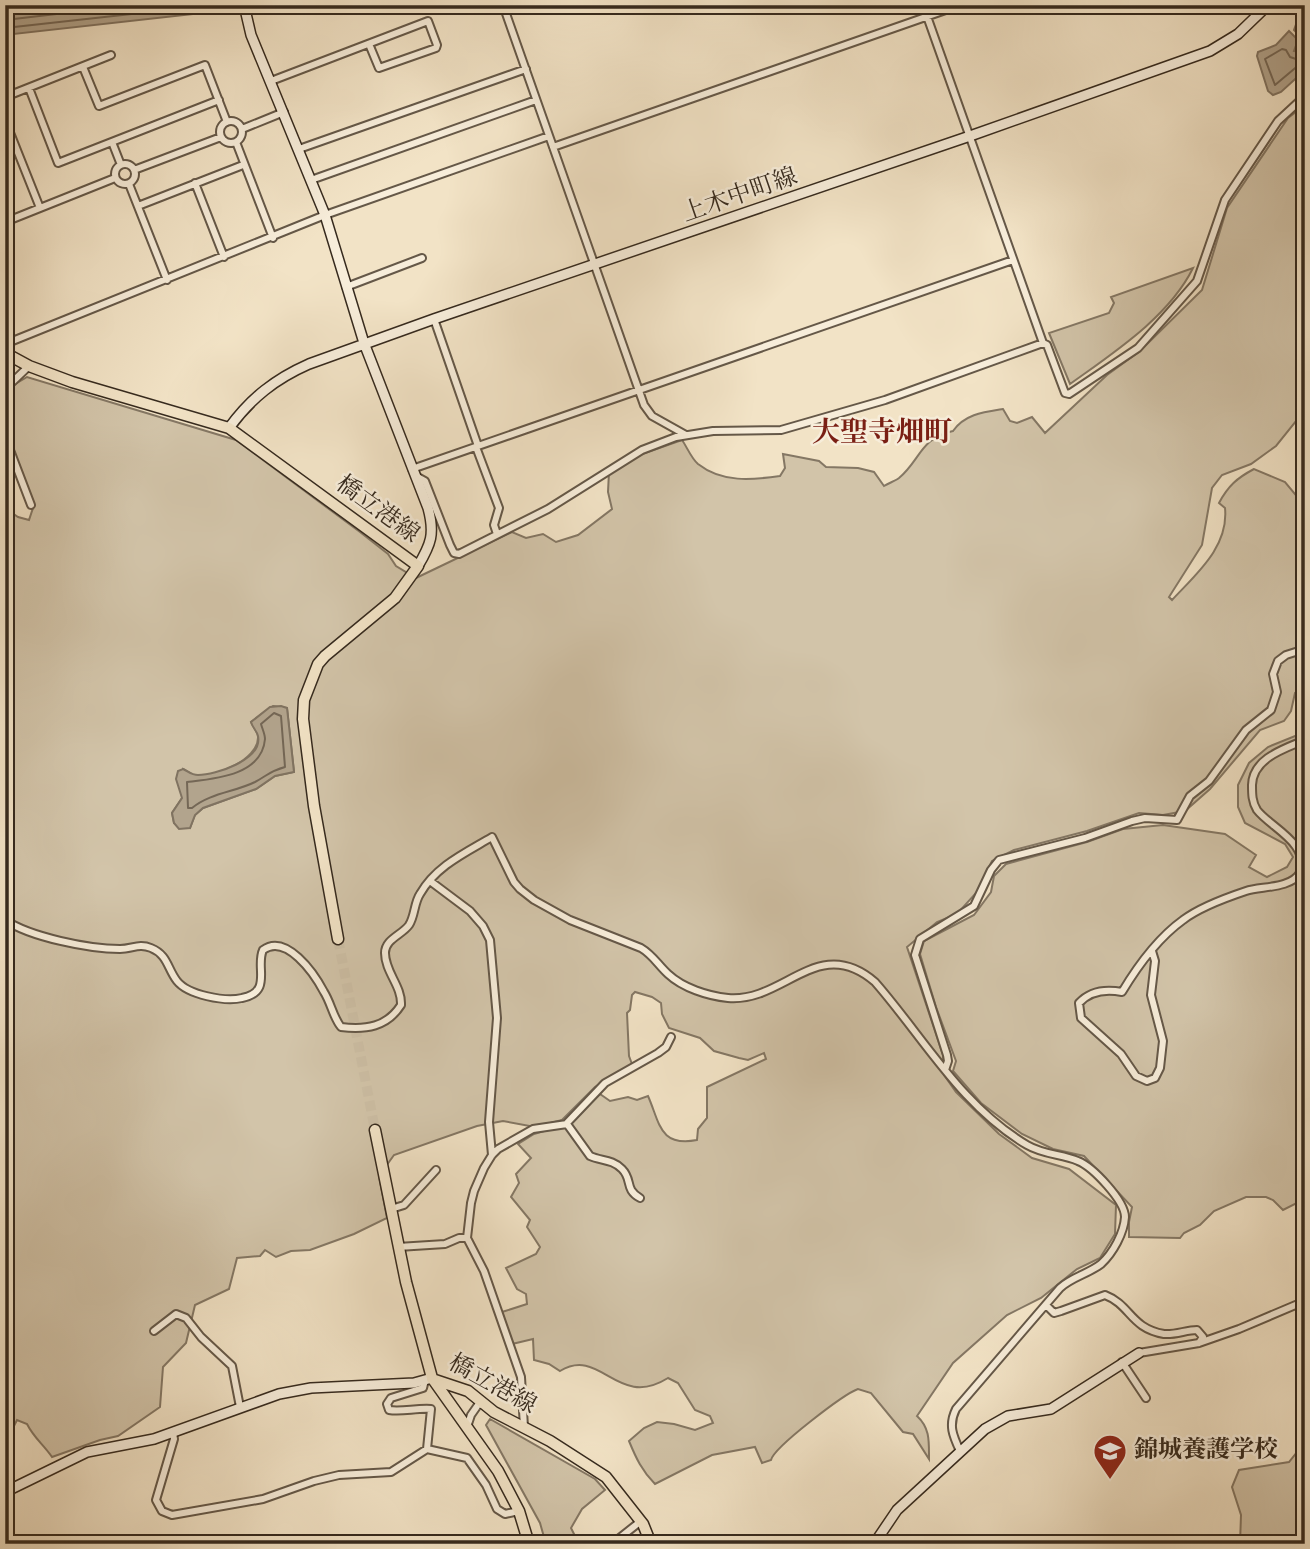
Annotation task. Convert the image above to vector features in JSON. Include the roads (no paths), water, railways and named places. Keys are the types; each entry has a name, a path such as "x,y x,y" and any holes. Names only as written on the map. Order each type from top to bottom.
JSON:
{"main road":[{"name":"橋立港線","path":"5,353 29,366 91,388 229,428 418,566 395,598 318,664 304,700 303,719 314,806 338,939"},
{"name":"橋立港線","path":"374,1129 428,1379 468,1391 484,1404 606,1477 641,1521 651,1544"},
{"path":"428,1379 498,1471 519,1511 529,1544"}],"street":[{"path":"244,5 248,25 325,215 364,343 432,526 430,545 418,566"},
{"path":"503,5 638,391 652,416 686,435"},
{"path":"923,5 1043,342 1047,345 1065,393 1069,394 1138,348 1197,281 1225,200 1278,121 1305,96"},
{"path":"553,147 960,5"},
{"name":"上木中町線","path":"229,428 245,406 291,372 364,343 594,266 1210,51 1238,34 1268,5"},
{"path":"271,81 428,21 437,45 436,48 379,68 369,44"},
{"path":"5,97 111,55"},
{"path":"83,66 99,106 205,65 228,122"},
{"path":"299,149 526,69"},
{"path":"29,88 58,163 219,100"},
{"path":"311,180 536,100"},
{"path":"242,129 284,112"},
{"path":"5,120 40,208"},
{"path":"228,122 237,123 242,129 242,136 236,142 226,142 221,137 221,130 228,122"},
{"path":"5,344 325,215 549,136"},
{"path":"134,170 221,137"},
{"path":"112,142 121,164"},
{"path":"236,142 273,238"},
{"path":"121,164 127,164 134,170 135,177 129,184 120,184 115,178 114,172 121,164"},
{"path":"138,206 243,165"},
{"path":"5,222 115,178"},
{"path":"195,183 223,257"},
{"path":"129,184 167,280"},
{"path":"346,287 422,258"},
{"path":"414,472 477,447 1013,260"},
{"path":"434,319 499,508 494,525 497,534"},
{"path":"414,472 425,481 454,553 464,553 548,509 642,450 676,436 713,431 781,430 885,400 1043,342"},
{"path":"5,389 29,366"},
{"path":"5,437 31,505"},
{"path":"945,1070 947,1055 915,956 920,939 974,906 991,870 999,860 1085,838 1139,819 1177,820 1190,796 1209,780 1246,730 1271,710 1277,692 1273,674 1278,661 1286,655 1305,649"},
{"path":"1152,951 1155,961 1151,995 1162,1033 1163,1048 1158,1074 1147,1081 1136,1076 1121,1054 1081,1018 1078,1008 1082,999 1109,989 1122,992 1131,974 1152,951 1182,920 1237,894 1293,880 1301,873 1305,859 1301,847 1258,811 1251,793 1252,779 1261,762 1305,740"},
{"path":"5,920 28,932 55,939 120,949 149,947 164,956 182,987 196,994 217,997 240,999 256,991 263,978 260,962 263,950 268,946 283,946 294,953 323,989 341,1027 370,1027 387,1021 401,1005 387,965 385,949 407,928 420,893 454,858 492,837 514,882 534,900 570,920 641,948 669,975 696,990 725,998 742,997 816,966 833,964 858,969 880,988 960,1089 987,1114 1024,1143 1044,1153 1064,1156 1085,1164 1118,1197 1124,1207 1122,1231 1107,1257 1089,1271 1069,1280 956,1409 951,1425 960,1451"},
{"path":"430,881 470,911 483,926 490,940 497,1018 489,1122 492,1155"},
{"path":"524,1427 521,1377 484,1271 467,1238 474,1191 492,1155 533,1129 566,1124 605,1083 658,1053 666,1047 671,1037"},
{"path":"566,1124 590,1156 608,1160 623,1170 631,1192 640,1198"},
{"path":"391,1209 404,1205 436,1170"},
{"path":"398,1247 445,1244 459,1238 467,1238"},
{"path":"1046,1305 1054,1313 1105,1295 1114,1298 1143,1327 1171,1334 1197,1330 1203,1337 1199,1343"},
{"path":"874,1544 897,1510 960,1451 996,1422 1009,1416 1051,1409 1139,1353 1199,1343 1305,1301"},
{"path":"154,1331 176,1314 186,1318 194,1330 232,1366 240,1407"},
{"path":"1122,1362 1146,1398"},
{"path":"5,1492 87,1452 173,1433 279,1394 311,1388 414,1383 428,1379"},
{"path":"426,1449 431,1409 397,1411 389,1410 387,1404 391,1398 423,1388 428,1379"},
{"path":"467,1427 478,1405 484,1404"},
{"path":"173,1433 171,1450 156,1500 162,1511 172,1515 263,1499 314,1480 339,1475 391,1472 426,1449 467,1458 486,1485 496,1509 505,1514 519,1511"},
{"path":"612,1544 641,1521"}],"water":[{"path":"5,5 273,5 5,35"},
{"path":"1303,5 1305,70 1281,92 1273,95 1268,91 1258,52 1276,45 1289,31 1298,40 1294,51 1300,52 1302,38 1294,30"},
{"path":"270,707 287,708 294,772 275,776 256,789 203,808 195,815 190,828 179,829 174,823 172,813 182,798 176,779 178,771 183,769 198,775 206,774 226,769 246,759 258,745 258,736 251,722"}],"tunnel":[{"path":"338,939 375,1130"}],"place":[{"name":"錦城養護学校","path":"1110,1481"}],"district":[{"name":"大聖寺畑町","path":"882,433"}]}
